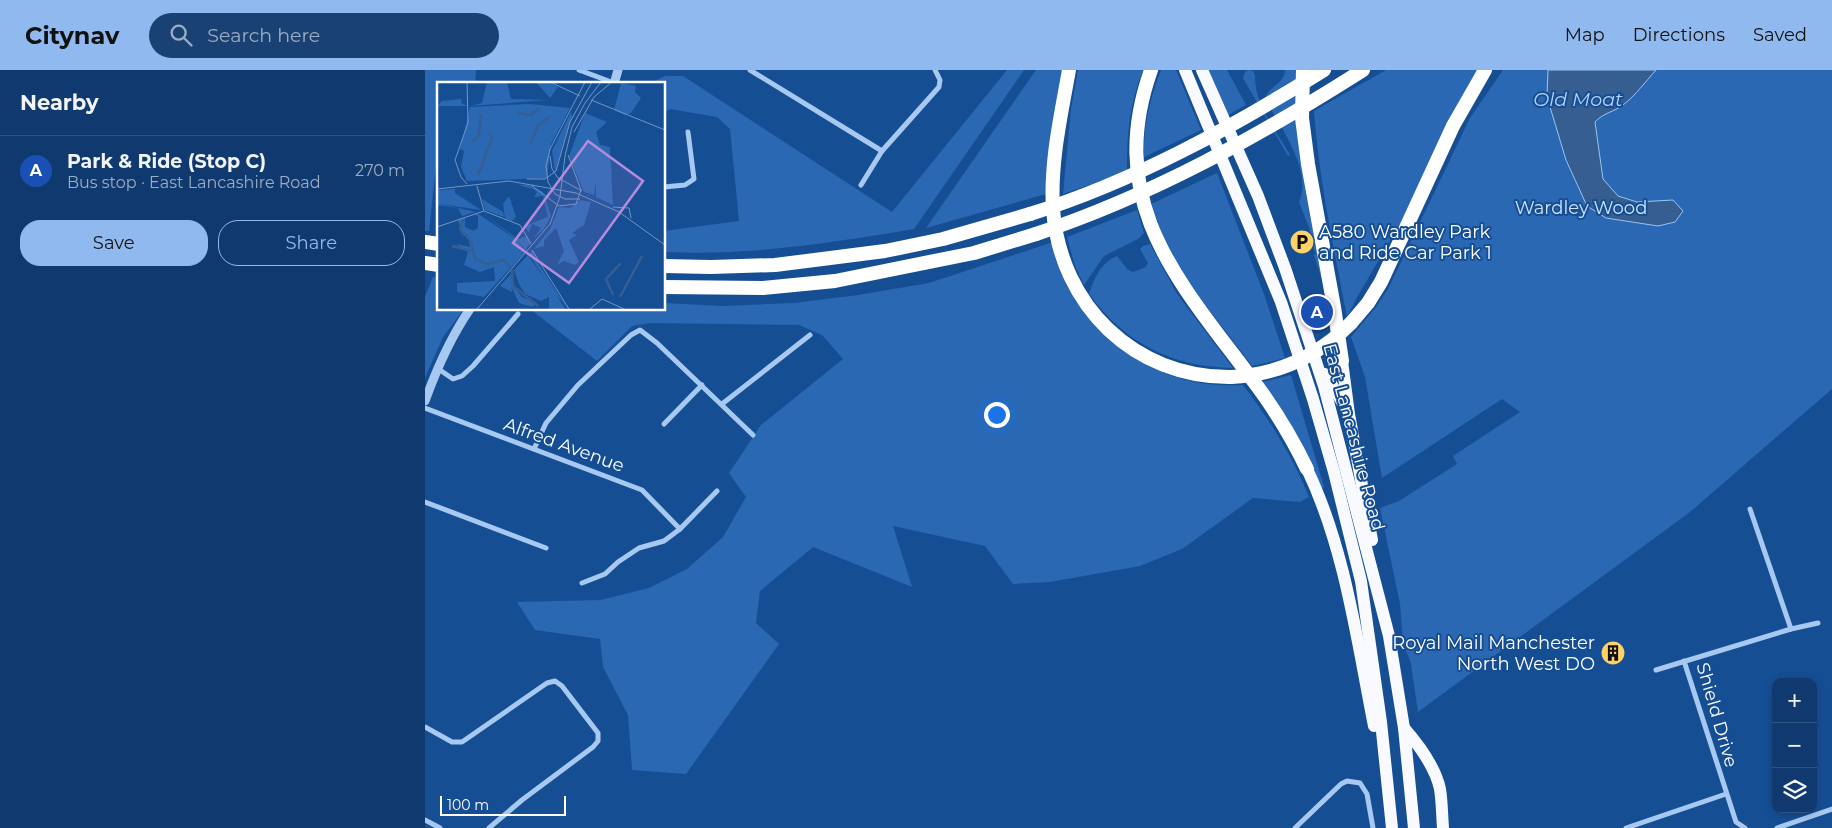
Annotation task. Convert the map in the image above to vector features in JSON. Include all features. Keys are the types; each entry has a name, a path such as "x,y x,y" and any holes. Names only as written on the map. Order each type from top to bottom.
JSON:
{"highway":[{"path":"1069,70 1055,156 1053,209 1062,255 1074,285 1099,320 1114,335 1137,352 1155,362 1183,372 1231,377 1266,372 1294,363 1323,347 1351,323 1368,303 1381,282 1449,135 1485,70"},
{"path":"1151,70 1140,108 1136,144 1141,192 1151,226 1161,249 1184,288 1273,409 1307,469 1322,503 1337,548 1391,812"},
{"name":"East Lancashire Road","path":"1185,70 1281,302 1313,399 1334,472 1361,581 1381,722 1392,828"},
{"name":"East Lancashire Road","path":"1202,70 1258,196 1285,268 1324,386 1389,636 1404,728 1414,828"},
{"path":"1303,70 1302,118 1308,164 1334,307 1349,414 1389,636"},
{"path":"665,266 775,265 877,252 943,239 1030,214 1101,188 1186,150 1243,119 1324,70"},
{"path":"665,287 763,288 835,281 974,253 1036,234 1098,212 1187,172 1243,142 1363,70"},
{"path":"1316,362 1349,414"},
{"path":"1404,728 1417,744 1436,777 1440,789 1443,828"}],"street":[{"path":"579,70 609,82"},
{"path":"750,70 882,151"},
{"path":"861,185 882,151 939,87 940,80 935,70"},
{"path":"665,187 685,185 694,179 687,132"},
{"path":"425,402 437,368 453,335 469,310"},
{"path":"437,368 453,379 462,376 518,314"},
{"path":"534,449 546,422 578,385 631,334 640,330 657,343 753,435"},
{"path":"722,404 810,336"},
{"path":"664,424 702,385"},
{"name":"Alfred Avenue","path":"425,408 643,490 679,529"},
{"path":"582,583 605,574 618,562 639,548 664,541 679,529 717,491"},
{"path":"425,502 546,548"},
{"path":"1750,509 1791,629"},
{"name":"Shield Drive","path":"1745,828 1736,822 1684,661 1791,629 1818,623"},
{"path":"1656,670 1684,661"},
{"path":"425,727 452,742 462,742 547,683 555,681 560,684 598,733 598,741 593,747 522,800 489,828"},
{"path":"1295,828 1341,784 1347,781 1360,783 1367,794 1373,828"},
{"name":"Shield Drive","path":"1626,828 1726,794"},
{"path":"1777,828 1832,809"},
{"path":"425,820 440,828"}],"green space":[{"path":"425,70 476,70 475,82 437,82 437,158 429,231 425,231"},
{"path":"1007,70 1024,70 914,229 789,247 727,252 665,252 665,231 739,221 730,129 717,117 670,109 665,112 665,82 652,82 665,76 683,76 892,212"},
{"path":"1036,70 1062,70 1054,113 1046,194 926,228"},
{"path":"1078,70 1143,70 1130,120 1127,172 1063,194 1071,109"},
{"path":"1161,70 1176,70 1201,130 1144,157 1148,113"},
{"path":"1207,70 1227,70 1246,105 1226,116"},
{"path":"1248,70 1253,71 1255,75 1258,96 1262,106 1290,155 1288,156 1243,78"},
{"path":"1285,70 1296,70 1300,133 1324,287 1314,255 1316,254 1307,232 1310,230 1299,202 1302,190 1302,176 1298,163 1286,135 1265,99 1269,91 1282,79"},
{"path":"1386,70 1477,70 1453,112 1404,217 1347,317 1323,189 1314,111"},
{"name":"Wardley Wood","path":"1503,70 1832,70 1832,389 1690,512 1418,712 1411,664 1403,642 1400,604 1380,508 1399,501 1457,464 1453,456 1520,412 1502,399 1382,478 1365,377 1351,337 1388,289 1470,118"},
{"path":"1217,173 1264,294 1285,358 1252,366 1185,278 1163,236 1151,204"},
{"path":"1137,210 1144,233 1138,239 1104,256 1084,285 1075,266 1067,237"},
{"path":"1053,242 1064,278 1079,305 1105,335 1120,347 1137,359 1172,376 1203,383 1243,385 1280,439 1296,467 1309,497 1300,502 1253,498 1182,549 1140,566 1050,582 1013,584 985,546 893,526 912,587 813,547 760,591 756,623 779,644 686,774 632,770 628,715 603,667 600,639 535,630 517,602 601,600 649,588 687,569 723,537 746,497 729,473 761,425 843,359 822,335 799,325 650,323 632,326 597,361 531,310 665,310 665,303 723,306 794,303 929,283"},
{"path":"1150,244 1177,294 1233,368 1211,367 1190,363 1152,349 1134,339 1118,326 1089,294 1102,267 1117,256 1128,270 1133,272 1146,267 1148,263 1140,249"},
{"path":"433,277 437,277 437,310 463,310 443,337 425,378 425,297"},
{"path":"1291,375 1324,487 1322,488 1306,452 1263,382"}],"water":[{"name":"Old Moat","path":"1548,70 1656,70 1628,101 1595,122 1603,179 1618,196 1637,202 1673,200 1683,211 1675,222 1658,226 1606,218 1587,206 1566,160 1547,97"}],"place":[{"name":"A580 Wardley Park and Ride Car Park 1","path":"1302,242"},
{"name":"Park & Ride (Stop C)","path":"1317,312"},
{"name":"Royal Mail Manchester North West DO","path":"1613,653"}]}
